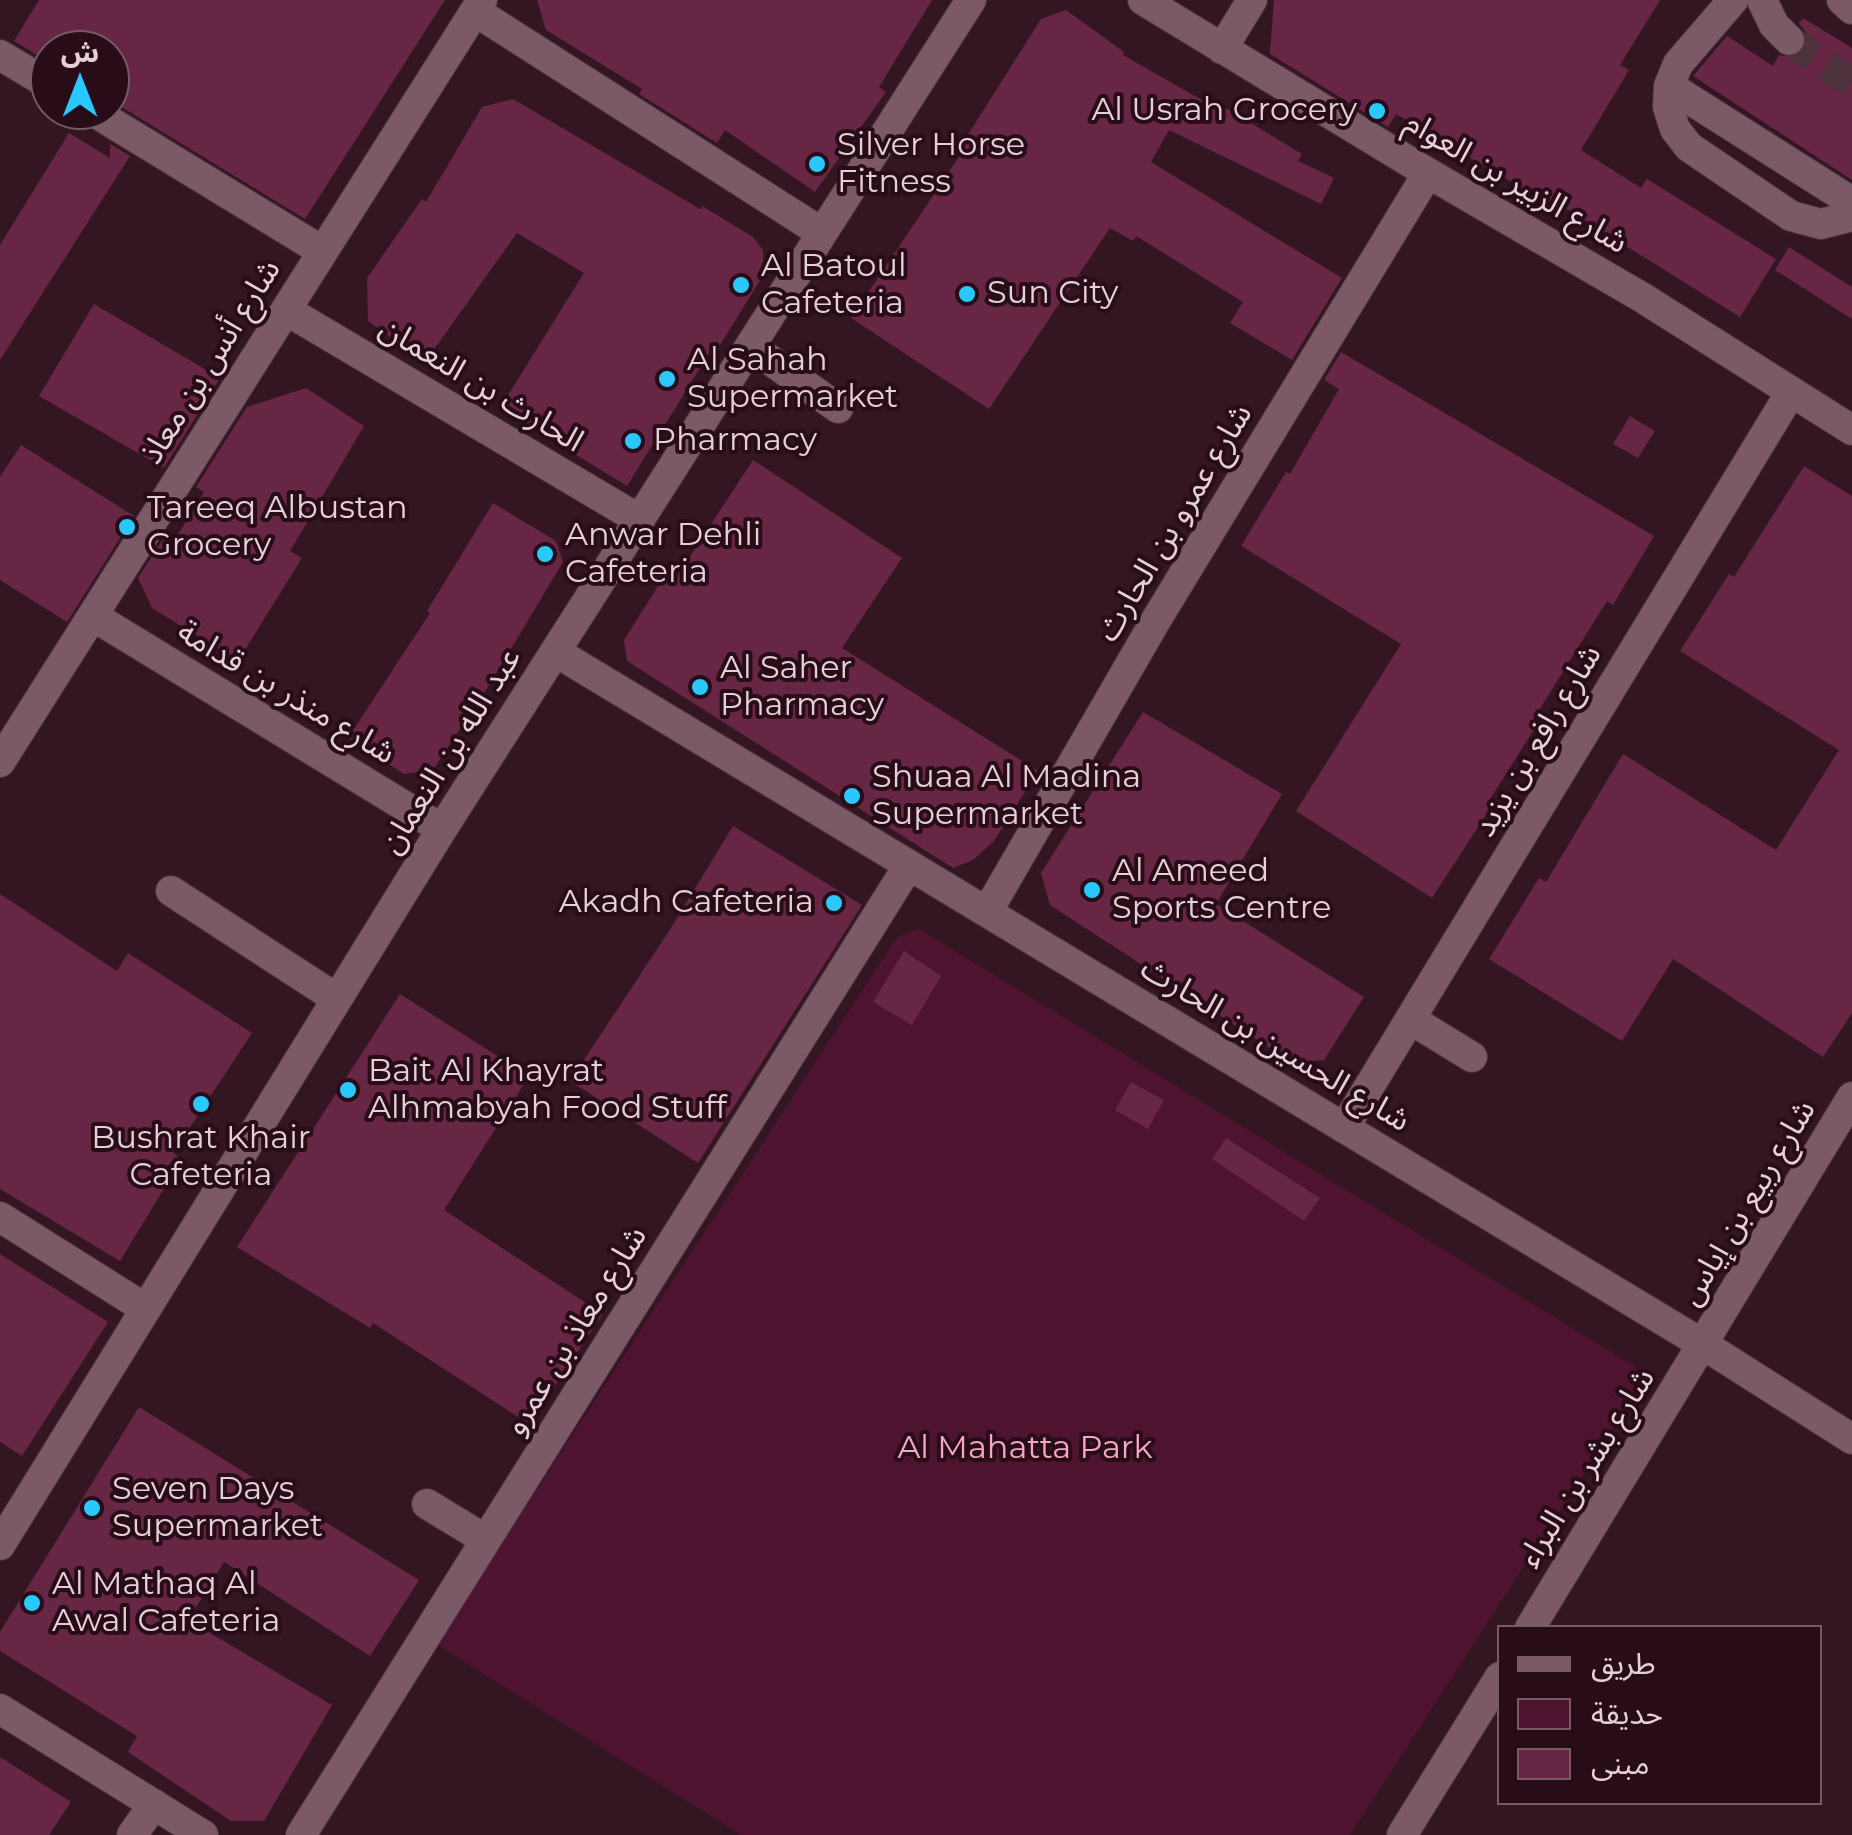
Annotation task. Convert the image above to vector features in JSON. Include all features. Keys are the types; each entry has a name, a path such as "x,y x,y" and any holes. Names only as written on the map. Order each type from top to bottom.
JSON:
{"street":[{"name":"عبد الله بن النعمان","path":"0,1545 442,829 971,0"},
{"name":"شارع الزبير بن العوام","path":"1142,0 1428,174 1643,298 1852,430"},
{"path":"1222,49 1252,0"},
{"path":"1732,0 1686,54 1669,86 1668,106 1675,129 1689,147 1791,216 1821,224 1852,216"},
{"path":"1762,0 1774,26 1789,40"},
{"path":"1842,0 1852,9"},
{"path":"478,5 822,233"},
{"name":"شارع أنس بن معاذ","path":"0,762 10,724 93,616 478,5"},
{"path":"0,55 30,73"},
{"path":"1669,86 1852,202"},
{"path":"124,130 322,251"},
{"name":"شارع عمرو بن الحارث","path":"987,912 1156,620 1428,174"},
{"name":"الحارث بن النعمان","path":"286,310 640,520"},
{"path":"750,346 838,408"},
{"name":"شارع رافع بن يزيد","path":"1344,1128 1791,392"},
{"name":"شارع منذر بن قدامة","path":"93,616 442,829"},
{"name":"شارع الحسين بن الحارث","path":"556,652 1704,1345 1852,1439"},
{"name":"شارع معاذ بن عمرو","path":"301,1835 909,865"},
{"path":"171,892 338,999"},
{"path":"1410,1019 1472,1057"},
{"name":"شارع ربيع بن إياس","path":"1704,1345 1852,1097"},
{"path":"0,1218 146,1309"},
{"name":"شارع بشر بن البراء","path":"1532,1625 1704,1345"},
{"path":"427,1504 486,1540"},
{"path":"1402,1835 1497,1682"},
{"path":"0,1708 203,1835"},
{"path":"132,1835 154,1804"}],"green space":[{"name":"Al Mahatta Park","path":"919,929 1636,1367 1640,1387 1350,1835 741,1835 436,1644 897,937"}],"building":[{"path":"39,0 445,0 305,219 130,112 130,30 30,30 30,51 14,41"},
{"path":"537,0 932,0 879,87 886,92 815,192 725,130 717,143 639,94 642,89 546,30"},
{"path":"1274,0 1660,0 1620,65 1629,70 1581,150 1641,188 1647,179 1776,259 1740,317 1552,200 1549,204 1396,114 1388,127 1270,54"},
{"path":"1066,10 1123,55 1223,112 1226,108 1302,154 1298,161 1334,178 1321,204 1169,130 1151,162 1342,278 1292,360 1230,323 1243,302 1136,236 1133,241 1110,228 989,409 851,318 961,154 957,152 1041,19"},
{"path":"1803,18 1852,48 1852,180 1693,76 1727,36 1773,66 1779,55 1795,58 1807,44 1807,34 1799,23"},
{"path":"513,99 700,209 702,206 753,237 763,250 764,274 714,355 710,352 627,486 500,408 584,273 517,233 425,362 368,321 367,278 422,199 426,202 482,107"},
{"path":"69,133 110,158 110,144 130,156 0,360 0,245"},
{"path":"1789,247 1852,287 1852,319 1775,270"},
{"path":"94,304 220,378 164,468 39,396"},
{"path":"1341,352 1654,536 1613,605 1607,601 1533,720 1538,723 1487,804 1491,807 1432,898 1296,811 1401,644 1241,546 1286,472 1290,474 1339,389 1324,380"},
{"path":"306,388 364,426 290,551 302,558 238,661 152,608 138,578 165,536 174,541 204,492 196,487 247,407"},
{"path":"1630,416 1655,431 1638,458 1613,444"},
{"path":"21,445 134,516 67,622 0,580 0,477"},
{"path":"753,460 902,558 842,648 1038,771 994,841 973,860 953,868 627,661 624,640 663,578 672,584"},
{"path":"1804,466 1852,496 1852,1013 1823,1057 1673,959 1622,1041 1489,959 1539,878 1546,882 1623,754 1776,850 1839,750 1680,651 1729,574 1734,577"},
{"path":"493,503 556,541 563,562 433,770 404,774 348,738 430,613 427,611"},
{"path":"1143,712 1282,794 1216,904 1364,997 1324,1060 1293,1063 1050,905 1041,873"},
{"path":"733,826 862,905 698,1163 570,1081"},
{"path":"0,894 117,971 128,953 252,1033 173,1153 182,1159 120,1261 0,1189"},
{"path":"904,951 941,976 912,1025 873,1002"},
{"path":"400,994 529,1076 444,1210 603,1314 529,1424 373,1323 370,1328 237,1247"},
{"path":"1131,1082 1164,1100 1148,1129 1115,1110"},
{"path":"1226,1138 1320,1198 1304,1221 1212,1159"},
{"path":"0,1254 108,1322 22,1456 0,1442"},
{"path":"139,1407 419,1580 370,1656 224,1562 188,1620 332,1705 264,1821 231,1821 128,1752 137,1736 0,1651 0,1632"},
{"path":"0,1757 71,1802 49,1835 0,1835"}],"tunnel":[{"path":"1789,40 1852,83"}],"place":[{"name":"Al Usrah Grocery","path":"1377,111"},
{"name":"Silver Horse Fitness","path":"817,164"},
{"name":"Al Batoul Cafeteria","path":"741,285"},
{"name":"Sun City","path":"967,294"},
{"name":"Al Sahah Supermarket","path":"667,379"},
{"name":"Pharmacy","path":"633,441"},
{"name":"Tareeq Albustan Grocery","path":"127,527"},
{"name":"Anwar Dehli Cafeteria","path":"545,554"},
{"name":"Al Saher Pharmacy","path":"700,687"},
{"name":"Shuaa Al Madina Supermarket","path":"852,796"},
{"name":"Al Ameed Sports Centre","path":"1092,890"},
{"name":"Akadh Cafeteria","path":"834,903"},
{"name":"Bait Al Khayrat Alhmabyah Food Stuff","path":"348,1090"},
{"name":"Bushrat Khair Cafeteria","path":"201,1104"},
{"name":"Seven Days Supermarket","path":"92,1508"},
{"name":"Al Mathaq Al Awal Cafeteria","path":"32,1603"}]}
